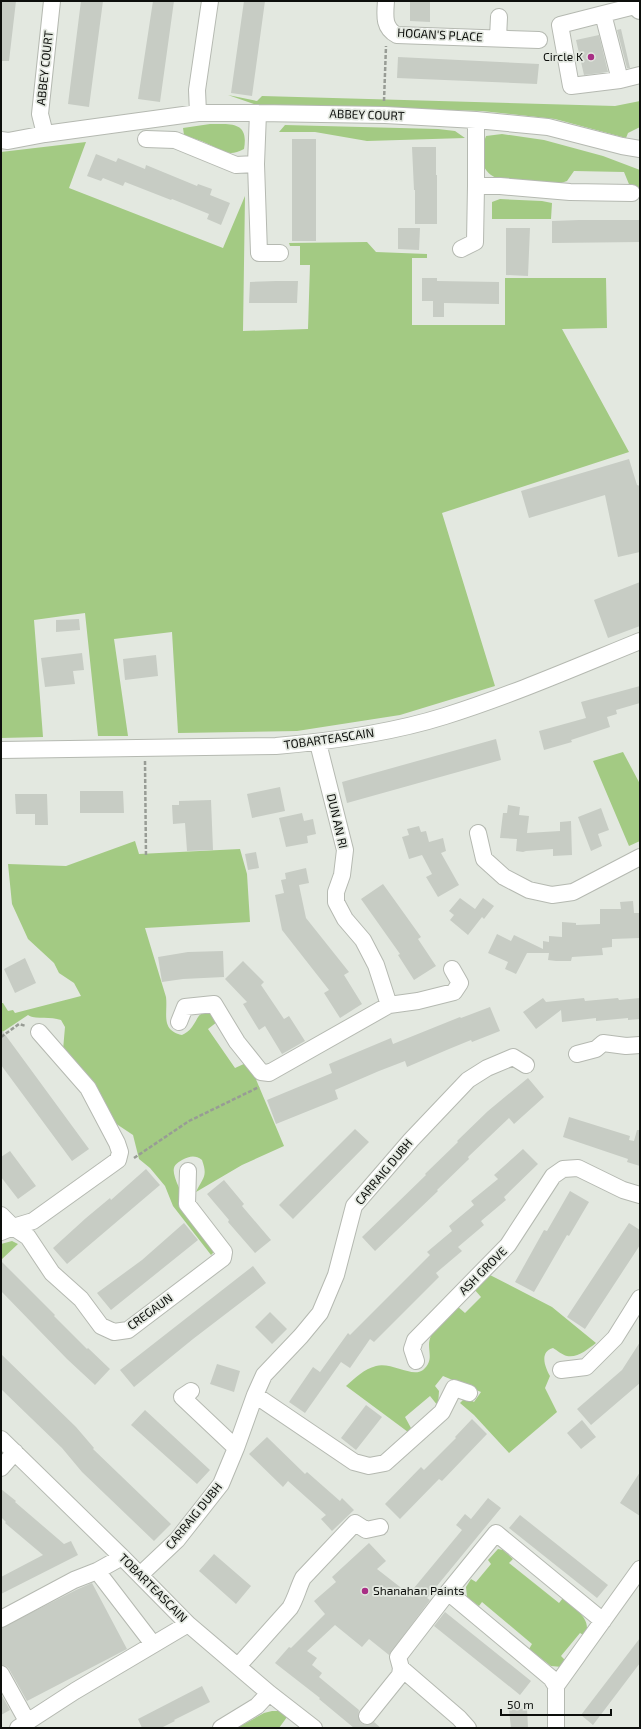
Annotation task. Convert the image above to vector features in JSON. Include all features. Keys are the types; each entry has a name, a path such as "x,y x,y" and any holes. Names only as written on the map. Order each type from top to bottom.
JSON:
{"street":[{"name":"ABBEY COURT","path":"45,134 40,114 52,1"},
{"path":"198,113 197,90 210,1"},
{"name":"HOGAN'S PLACE","path":"386,1 385,18 390,32 398,35 539,40"},
{"path":"639,5 560,25 571,86 620,80 640,75"},
{"path":"604,14 620,80"},
{"name":"HOGAN'S PLACE","path":"498,38 499,17"},
{"name":"ABBEY COURT","path":"1,140 8,141 45,134 198,113 258,113 384,115 476,120 548,127 622,146 640,149"},
{"path":"258,113 256,164 259,253 280,254"},
{"path":"461,249 475,242 476,120"},
{"path":"146,139 175,140 236,165 256,164"},
{"path":"476,186 500,186 570,192 632,193"},
{"name":"TOBARTEASCAIN","path":"1,750 276,746 318,743 382,732 444,717 506,696 640,641"},
{"name":"DUN AN RI","path":"318,743 345,850 342,875 336,892 336,902 345,919 363,940 376,966 389,1005"},
{"path":"478,833 484,859 504,877 529,890 552,895 573,892 640,856"},
{"path":"179,1022 185,1007 214,1004 237,1042 261,1072 269,1073 389,1005 418,1001 454,992 460,983 452,969"},
{"path":"7,1229 33,1221 118,1160 120,1152 117,1143 88,1088 39,1032"},
{"path":"577,1054 596,1049 603,1043 626,1046 640,1045"},
{"name":"CARRAIG DUBH","path":"140,1575 177,1540 221,1484 264,1375 301,1336 320,1313 336,1275 354,1206 411,1140 468,1080 486,1068 513,1057 526,1065"},
{"name":"ASH GROVE","path":"416,1361 412,1349 415,1340 508,1245 553,1176 563,1169 578,1168 623,1190 640,1195"},
{"name":"CREGAUN","path":"1,1214 7,1229 28,1237 52,1273 80,1299 101,1326 114,1332 128,1330 223,1258 224,1252 186,1204 188,1171"},
{"path":"561,1370 586,1366 615,1338 640,1298"},
{"path":"191,1390 182,1397 236,1448"},
{"path":"255,1395 354,1462 369,1466 385,1463 442,1412 461,1391"},
{"name":"TOBARTEASCAIN","path":"1,1439 122,1557 188,1624 314,1728"},
{"path":"1,1468 15,1452"},
{"path":"238,1666 290,1608 296,1598 298,1588 303,1578 354,1523 366,1530 380,1527"},
{"path":"367,1716 400,1675 401,1668 398,1657 496,1533 603,1621"},
{"path":"1,1619 74,1580 97,1571 122,1557"},
{"path":"556,1686 640,1569"},
{"path":"97,1571 153,1644"},
{"path":"448,1592 551,1678 556,1686 556,1728"},
{"path":"1,1674 22,1725 188,1624"},
{"path":"401,1668 459,1718 468,1728"},
{"path":"221,1728 256,1706 269,1692"}],"path":[{"path":"384,115 386,41 390,32"},
{"path":"144,748 146,857"},
{"path":"1,1037 19,1024 39,1032"},
{"path":"118,1160 136,1157 189,1121 260,1086 269,1073"}],"green space":[{"path":"228,95 257,101 262,96 615,106 640,101 640,127 628,133 626,138 555,119 482,111 257,105"},
{"path":"210,124 237,126 244,133 244,149 238,152 229,153 184,135 183,128"},
{"path":"285,125 438,129 455,131 465,138 367,141 315,132 279,132"},
{"path":"502,134 544,140 603,156 640,170 640,194 633,194 624,172 574,171 567,181 558,184 512,181 491,175 484,167 482,162 483,146 486,136"},
{"path":"86,142 69,188 223,248 245,196 243,331 308,329 310,265 300,265 300,246 290,246 289,243 367,242 376,252 427,254 427,258 412,258 412,325 505,325 505,278 606,278 607,328 562,329 629,452 442,513 495,686 400,715 297,731 178,733 172,632 114,639 128,736 98,736 85,613 34,620 43,737 1,738 1,152"},
{"path":"500,199 542,201 552,203 551,219 492,219 492,202"},
{"path":"623,752 640,784 640,841 629,846 593,761"},
{"path":"135,841 139,854 240,849 247,874 250,922 145,928 166,997 166,1020 170,1029 175,1033 182,1035 191,1028 201,1014 213,1014 217,1022 208,1029 235,1068 246,1063 255,1077 284,1146 242,1165 196,1192 205,1174 202,1160 197,1157 190,1157 175,1165 174,1174 177,1183 188,1207 212,1246 213,1253 211,1255 173,1206 165,1186 150,1168 139,1159 133,1135 115,1123 63,1050 65,1027 61,1020 28,1015 1,1033 1,1003 3,1003 8,1011 13,1010 15,1013 81,996 74,983 59,973 54,963 28,939 12,904 8,864 66,866"},
{"path":"12,1241 18,1244 1,1260 1,1244"},
{"path":"488,1274 552,1307 596,1343 575,1356 561,1354 553,1348 546,1353 544,1360 550,1376 545,1388 557,1412 509,1453 474,1415 460,1403 467,1398 474,1402 481,1392 443,1376 435,1386 439,1391 438,1406 430,1396 405,1417 411,1428 408,1432 346,1386 356,1377 376,1366 389,1366 413,1372 423,1370 429,1362 429,1340 433,1332 457,1306 465,1313 481,1297 474,1289"},
{"path":"498,1549 503,1550 513,1559 509,1563 559,1603 563,1598 585,1619 587,1630 585,1636 580,1633 561,1656 566,1661 562,1667 551,1666 529,1649 532,1644 482,1602 479,1606 467,1597 466,1587 471,1579 476,1582 491,1564 488,1560"},
{"path":"280,1711 287,1717 279,1728 237,1728 264,1713"}],"building":[{"path":"1,1 16,1 9,61 1,61"},
{"path":"81,1 103,1 89,107 68,104"},
{"path":"153,1 174,1 160,102 138,99"},
{"path":"244,1 265,1 252,96 231,93"},
{"path":"410,1 430,1 430,22 410,21"},
{"path":"621,29 630,68 627,68 617,30"},
{"name":"Circle K","path":"599,35 608,72 584,75 576,40"},
{"path":"398,57 539,64 537,84 397,78"},
{"path":"292,139 316,139 316,241 292,241"},
{"path":"412,147 436,147 437,224 415,224 415,190"},
{"path":"96,154 116,162 118,158 145,169 146,165 197,186 198,184 212,189 210,195 230,203 221,225 207,219 209,214 172,199 171,200 125,182 123,186 103,178 101,181 87,176"},
{"path":"640,220 640,242 552,243 552,221"},
{"path":"398,228 420,228 419,250 398,249"},
{"path":"506,228 530,228 528,276 506,275"},
{"path":"422,278 437,278 437,281 499,282 499,304 444,303 444,317 433,317 433,301 422,301"},
{"path":"298,281 297,303 249,303 250,282"},
{"path":"629,459 637,485 640,486 640,552 618,557 605,495 529,518 521,491"},
{"path":"640,582 640,626 608,638 594,600"},
{"path":"79,619 80,630 56,632 56,620"},
{"path":"82,653 84,670 73,671 75,684 45,687 41,658"},
{"path":"156,655 158,676 125,680 123,659"},
{"path":"640,686 640,703 616,710 617,714 607,717 610,727 571,740 572,742 544,750 539,731 586,718 581,702"},
{"path":"496,739 501,760 347,803 342,782"},
{"path":"280,787 285,811 252,818 247,794"},
{"path":"80,791 123,791 124,813 80,813"},
{"path":"15,794 47,794 48,825 35,825 35,814 16,814"},
{"path":"211,800 213,850 187,851 185,823 173,824 172,805 179,805 179,801"},
{"path":"508,805 520,807 519,815 529,816 527,833 560,831 560,822 571,821 572,855 553,856 553,849 523,852 516,851 517,839 500,838 503,813 507,813"},
{"path":"601,808 609,830 598,834 602,846 591,851 578,817"},
{"path":"302,813 304,821 313,819 316,834 307,836 308,843 286,847 279,818"},
{"path":"419,826 421,832 426,831 429,842 443,838 446,851 441,853 459,885 438,897 426,877 432,874 422,855 409,859 402,837 409,835 407,829"},
{"path":"256,852 259,868 248,870 245,854"},
{"path":"306,868 309,883 299,885 306,918 349,972 344,975 362,1004 340,1018 324,993 329,990 282,930 275,895 284,893 281,880 286,879 285,873"},
{"path":"383,884 421,937 418,939 436,966 414,980 398,955 400,954 361,899"},
{"path":"460,898 475,909 483,898 494,906 484,919 482,917 468,935 450,920 454,915 449,911"},
{"path":"633,901 634,913 640,913 640,938 612,939 612,947 602,948 603,955 572,957 571,961 556,961 548,960 549,953 527,953 516,974 505,969 508,962 488,953 497,934 511,941 514,935 543,949 543,941 549,942 549,936 562,937 562,922 576,923 576,925 600,924 600,909 621,909 620,902"},
{"path":"223,951 224,977 183,979 162,982 158,957 188,952"},
{"path":"25,958 36,983 15,993 4,969"},
{"path":"243,961 264,982 261,985 284,1019 289,1016 305,1041 282,1054 265,1026 259,1030 243,1004 247,1002 225,979"},
{"path":"543,998 546,1002 584,998 585,1001 640,998 640,1019 628,1020 628,1018 596,1021 596,1018 562,1022 561,1010 536,1029 523,1012"},
{"path":"490,1007 500,1031 472,1042 471,1040 407,1067 405,1061 379,1071 335,1090 338,1099 276,1124 267,1100 332,1073 329,1064 391,1038 393,1044 460,1017 461,1018"},
{"path":"1,1029 89,1149 72,1161 1,1065"},
{"path":"528,1078 544,1097 514,1124 509,1118 468,1157 469,1159 437,1190 438,1191 375,1251 362,1237 426,1175 425,1174 488,1111"},
{"path":"569,1117 630,1136 629,1140 634,1141 637,1130 640,1130 640,1166 627,1162 628,1159 563,1137"},
{"path":"355,1129 369,1142 293,1219 279,1205"},
{"path":"523,1149 538,1164 504,1197 506,1200 481,1221 484,1225 458,1247 462,1251 436,1273 439,1277 374,1342 370,1339 350,1368 341,1362 305,1413 289,1402 313,1367 320,1372 348,1333 350,1335 430,1255 427,1252 452,1231 449,1226 474,1205 471,1201 498,1179 494,1175"},
{"path":"10,1151 36,1186 18,1199 1,1177 1,1157"},
{"path":"146,1169 160,1185 67,1264 53,1248 86,1218 110,1198 111,1200"},
{"path":"224,1180 244,1204 242,1206 271,1240 255,1253 228,1222 229,1220 207,1194"},
{"path":"570,1191 589,1202 569,1236 567,1235 534,1292 515,1282 544,1230 547,1231"},
{"path":"184,1223 198,1240 111,1310 97,1293 142,1260"},
{"path":"629,1223 640,1230 640,1245 585,1329 567,1317"},
{"path":"1,1261 87,1349 88,1348 110,1369 95,1385 67,1359 1,1291"},
{"path":"253,1266 266,1283 134,1387 120,1370"},
{"path":"270,1312 287,1329 272,1344 255,1327"},
{"path":"640,1342 640,1383 591,1425 577,1409 622,1370"},
{"path":"1,1354 76,1427 94,1448 93,1449 171,1524 154,1541 82,1472 62,1448 1,1389"},
{"path":"217,1364 240,1371 234,1392 210,1384"},
{"path":"366,1405 382,1417 356,1450 341,1438"},
{"path":"145,1410 210,1470 197,1484 131,1425"},
{"path":"472,1419 487,1434 442,1481 439,1479 400,1519 385,1504 421,1467 424,1470 456,1438 455,1437"},
{"path":"582,1420 596,1437 581,1449 567,1433"},
{"path":"267,1437 305,1474 307,1472 340,1501 342,1498 354,1510 332,1531 321,1519 326,1515 288,1481 283,1487 249,1454"},
{"path":"640,1472 640,1516 620,1503"},
{"path":"1,1489 64,1544 71,1541 78,1555 1,1594 1,1577 43,1555 5,1523 6,1522 1,1517"},
{"name":"Shanahan Paints","path":"488,1498 501,1508 427,1598 430,1600 389,1655 369,1639 362,1647 335,1625 307,1651 317,1658 312,1665 322,1673 319,1677 359,1710 358,1715 361,1723 366,1725 374,1722 381,1728 354,1728 319,1699 320,1698 275,1663 289,1647 291,1648 325,1614 314,1601 336,1582 332,1577 369,1543 386,1561 377,1569 409,1594 462,1530 456,1525 465,1514 471,1519"},
{"path":"520,1515 608,1585 597,1598 509,1528"},
{"path":"214,1554 251,1586 236,1604 199,1571"},
{"path":"92,1583 127,1649 27,1701 9,1669 6,1666 1,1665 1,1628"},
{"path":"445,1612 531,1681 520,1695 434,1626"},
{"path":"640,1638 640,1663 593,1725 581,1715"},
{"path":"202,1686 210,1702 161,1728 142,1728 138,1719"},
{"path":"1,1694 10,1710 1,1715"},
{"path":"527,1708 528,1728 511,1728 509,1710"}],"place":[{"name":"Circle K","path":"591,57"},
{"name":"Shanahan Paints","path":"365,1591"}]}
